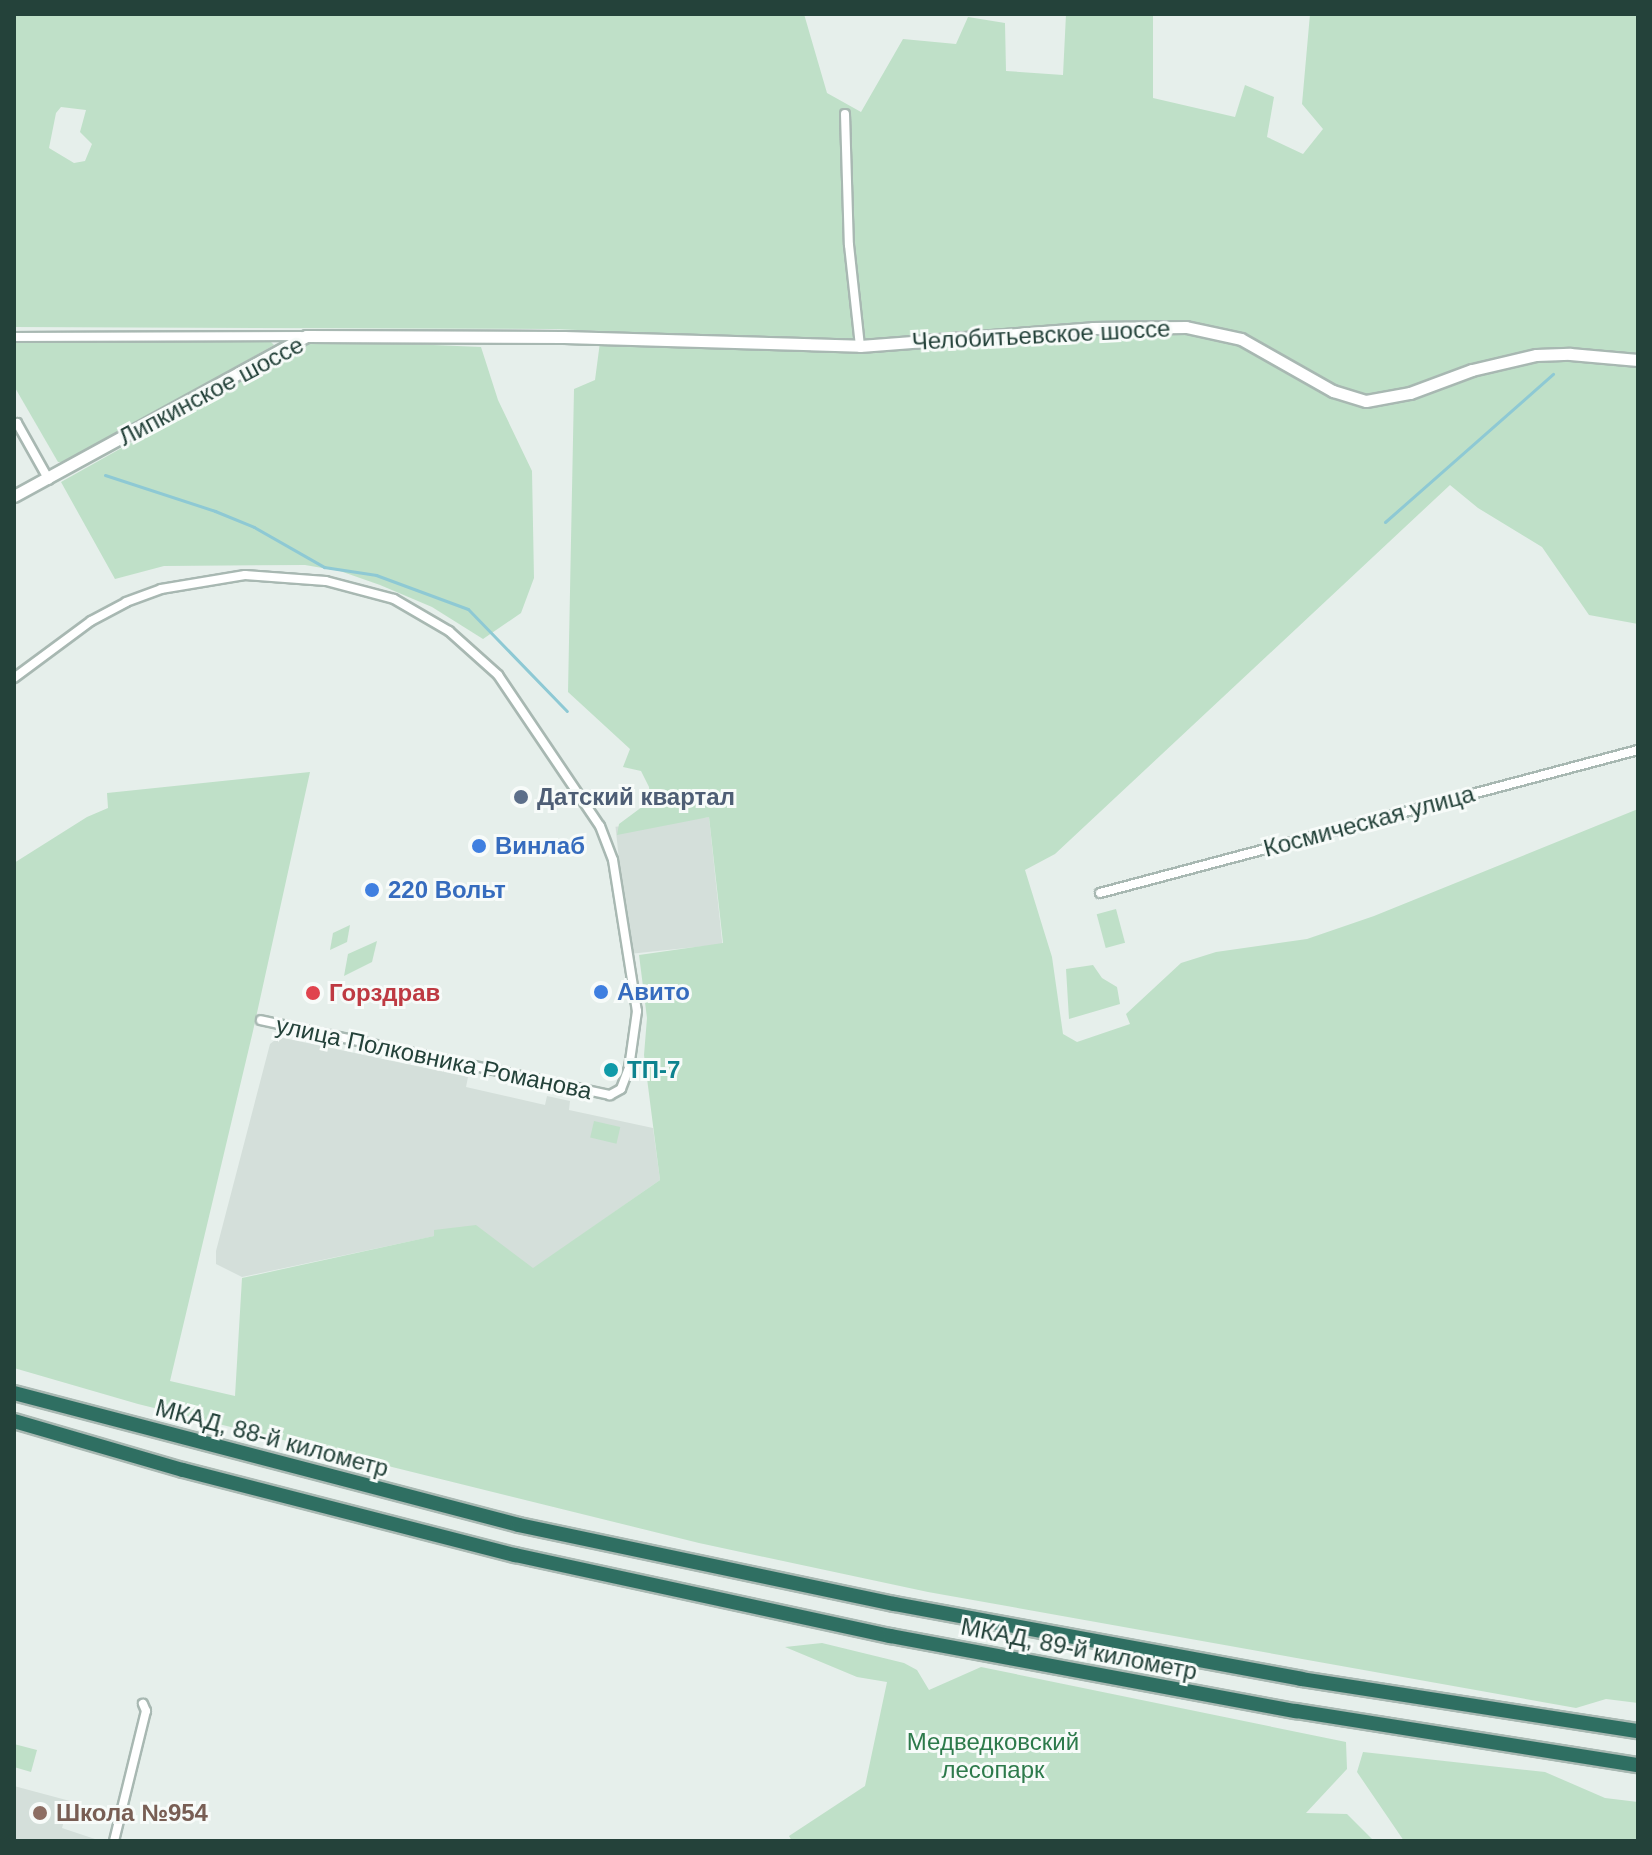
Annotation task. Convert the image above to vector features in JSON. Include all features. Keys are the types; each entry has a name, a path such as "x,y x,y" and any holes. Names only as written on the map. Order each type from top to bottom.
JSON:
{"highway":[{"name":"МКАД, 88-й километр","path":"14,1393 519,1525"},
{"name":"МКАД, 89-й километр","path":"14,1421 183,1470 515,1555 890,1636 1093,1675 1482,1742 1638,1765"},
{"name":"МКАД, 89-й километр","path":"519,1525 1069,1637 1425,1699 1638,1731"}],"street":[{"path":"845,114 849,245 860,346"},
{"name":"Челобитьевское шоссе","path":"564,337 860,346 1092,328 1186,327 1241,339 1333,391 1366,401 1410,393 1472,370 1536,355 1594,355 1638,360"},
{"path":"14,337 306,336"},
{"name":"Липкинское шоссе","path":"14,496 49,480 306,336 564,337"},
{"path":"14,423 17,423 49,480"},
{"name":"улица Полковника Романова","path":"14,678 91,621 126,602 161,589 245,575 326,581 394,599 449,631 498,675 600,826 613,860 637,1011 631,1055 621,1089 610,1095 261,1020"},
{"name":"Космическая улица","path":"1100,893 1638,750"},
{"path":"114,1841 146,1711 143,1704"}],"shaded area":[{"path":"709,817 722,944 629,954 616,827"},
{"path":"279,1037 468,1077 466,1087 545,1105 547,1096 570,1101 569,1110 653,1128 660,1180 533,1269 434,1231 435,1236 242,1277 216,1264 216,1251 270,1044"},
{"name":"Школа №954","path":"14,1786 70,1801 62,1828 101,1841 14,1841"}],"green space":[{"path":"14,14 804,14 827,93 861,112 903,39 956,44 968,17 1005,23 1006,71 1063,75 1066,14 1153,14 1153,98 1235,117 1245,85 1274,97 1267,137 1303,154 1323,129 1302,104 1310,14 1638,14 1638,354 1560,347 1509,354 1389,393 1366,396 1340,388 1240,333 1195,323 1159,320 855,342 554,329 14,327","holes":["61,107 86,110 80,132 92,144 85,161 74,163 49,148 56,113"]},
{"path":"1151,331 1207,333 1245,345 1351,402 1543,360 1605,361 1638,367 1638,624 1589,615 1542,547 1478,508 1450,485 1055,854 1025,870 1052,957 1063,1034 1077,1042 1130,1024 1126,1014 1181,963 1216,952 1307,939 1374,916 1638,809 1638,1703 1606,1699 1576,1708 928,1592 699,1543 138,1404 14,1368 14,863 87,817 108,808 107,793 310,772 253,1031 170,1381 235,1396 242,1278 434,1236 434,1230 476,1225 533,1268 660,1180 644,1055 647,1018 639,955 723,943 709,817 617,835 619,824 650,801 649,787 641,771 623,767 630,749 568,692 574,389 595,380 600,342 862,351"},
{"path":"14,337 268,339 274,345 66,462 58,462 14,386"},
{"path":"314,340 481,347 498,400 532,471 534,578 521,613 483,639 432,607 380,585 340,571 305,565 164,566 115,579 61,482"},
{"path":"1116,909 1125,943 1106,948 1097,914"},
{"path":"350,925 347,942 330,950 333,933"},
{"path":"377,941 372,962 344,976 348,954"},
{"path":"1093,965 1102,978 1117,987 1120,1004 1069,1019 1066,969"},
{"path":"594,1121 620,1127 616,1144 590,1138"},
{"name":"Медведковский лесопарк","path":"822,1643 904,1663 917,1670 929,1690 981,1667 1346,1742 1347,1769 1306,1813 1347,1814 1374,1841 792,1841 789,1836 865,1786 887,1682 857,1677 785,1647"},
{"path":"14,1744 37,1750 31,1772 14,1767"},
{"path":"1363,1752 1545,1772 1605,1798 1638,1802 1638,1841 1404,1841 1357,1772"}],"waterway":[{"path":"1385,522 1553,374"},
{"path":"105,475 254,527 324,567 376,575 468,609 567,711"}],"place":[{"name":"Датский квартал","path":"521,797"},
{"name":"Винлаб","path":"479,846"},
{"name":"220 Вольт","path":"372,890"},
{"name":"Авито","path":"601,992"},
{"name":"Горздрав","path":"313,993"},
{"name":"ТП-7","path":"611,1070"},
{"name":"Школа №954","path":"40,1813"}]}
